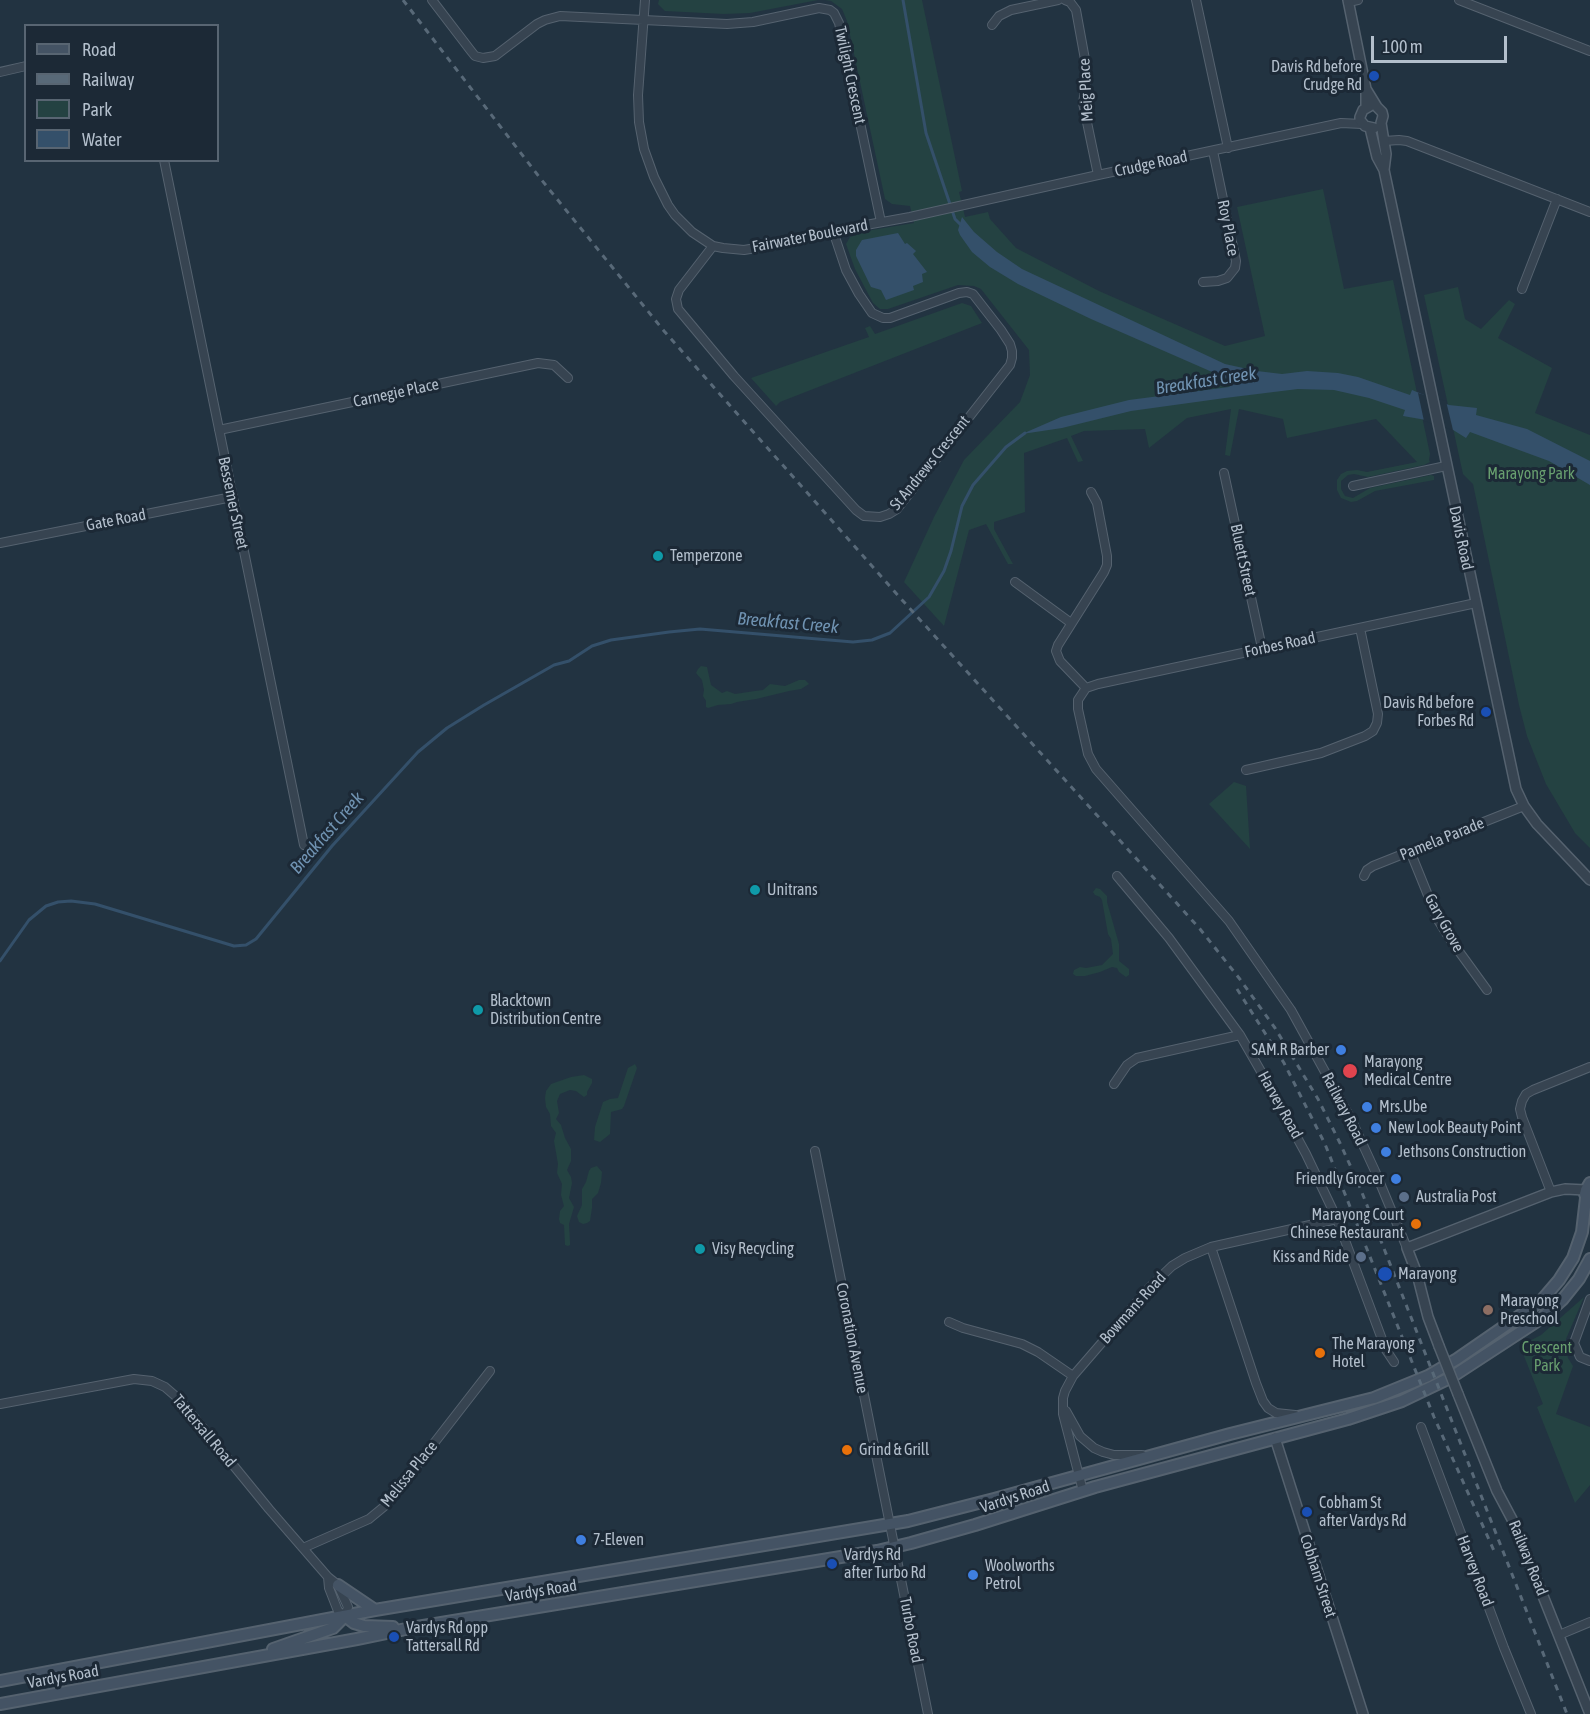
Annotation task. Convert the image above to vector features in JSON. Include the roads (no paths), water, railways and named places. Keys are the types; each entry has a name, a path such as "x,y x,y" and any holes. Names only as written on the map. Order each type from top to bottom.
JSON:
{"main road":[{"name":"Vardys Road","path":"0,1681 375,1610 889,1525 984,1502 1230,1434 1374,1398 1428,1376 1457,1359 1541,1301 1559,1280 1573,1258 1582,1232 1588,1194"},
{"name":"Vardys Road","path":"0,1704 357,1640 411,1628 894,1547 975,1525 1083,1491 1348,1419 1418,1394 1450,1378 1542,1317 1563,1299 1580,1279 1590,1259"},
{"name":"Vardys Road","path":"1275,1438 1282,1428 1310,1415"},
{"name":"Vardys Road","path":"1230,1434 1264,1431 1275,1438"},
{"path":"338,1585 375,1610"},
{"path":"239,1661 333,1628 345,1616 354,1623 364,1626 411,1628"}],"street":[{"path":"432,0 475,56 483,58 495,56 537,24 552,18 566,15 643,20"},
{"name":"Fairwater Boulevard","path":"645,0 638,95 639,122 644,149 654,177 675,215 692,232 713,246 744,250 962,206"},
{"path":"992,25 999,16 1011,10 1058,0"},
{"name":"Meig Place","path":"1065,0 1075,3 1086,64 1087,77 1083,103 1098,175"},
{"path":"1196,0 1228,148"},
{"path":"1459,0 1590,51"},
{"path":"1351,1 1366,90 1360,117 1366,126 1375,128 1381,123 1383,116 1366,90"},
{"name":"Twilight Crescent","path":"643,20 740,24 819,8 825,8 834,13 839,23 881,222"},
{"path":"0,72 24,66"},
{"path":"1363,110 1373,106 1377,107"},
{"name":"Crudge Road","path":"962,206 1341,123 1363,110"},
{"name":"Crudge Road","path":"1341,123 1366,126"},
{"name":"Davis Road","path":"1381,123 1386,154 1384,170"},
{"name":"Davis Road","path":"1366,126 1384,170 1516,789 1524,806 1544,832 1590,880"},
{"path":"1384,141 1407,141 1590,212"},
{"name":"Roy Place","path":"1203,282 1227,278 1235,268 1236,261 1213,151"},
{"name":"Bessemer Street","path":"164,162 304,845"},
{"path":"1522,289 1557,200"},
{"name":"St Andrews Crescent","path":"713,246 679,290 676,299 678,309 728,369 856,510 864,516 880,517 897,509 1010,364 1012,351 1001,330 973,294 966,292 890,318 883,318 872,313 846,270 833,231"},
{"name":"Carnegie Place","path":"219,430 538,363 554,365 568,378"},
{"path":"1353,486 1446,466"},
{"name":"Bluett Street","path":"1224,473 1262,648"},
{"path":"1086,688 1060,661 1056,651 1107,565 1097,503 1091,492"},
{"name":"Gate Road","path":"0,543 232,497"},
{"path":"1015,582 1071,623"},
{"name":"Forbes Road","path":"1086,688 1476,603"},
{"path":"1246,770 1321,753 1373,731 1378,714 1360,628"},
{"name":"Railway Road","path":"1086,688 1078,700 1078,709 1092,762 1100,775 1229,921 1291,1010 1357,1131 1417,1274 1428,1317 1458,1394 1497,1491 1514,1523 1590,1714"},
{"name":"Pamela Parade","path":"1364,876 1373,866 1524,806"},
{"name":"Gary Grove","path":"1410,851 1438,920 1487,990"},
{"name":"Harvey Road","path":"1117,876 1169,938 1240,1035 1306,1154 1336,1219 1386,1350 1394,1362"},
{"path":"1114,1084 1127,1065 1137,1058 1240,1035"},
{"path":"1551,1192 1522,1117 1520,1109 1522,1101 1526,1094 1533,1090 1590,1068"},
{"name":"Coronation Avenue","path":"815,1151 894,1547"},
{"path":"1407,1248 1551,1192 1565,1189 1588,1194"},
{"name":"Bowmans Road","path":"1078,1475 1065,1422 1063,1404 1065,1390 1073,1376 1161,1276 1185,1258 1211,1247 1336,1219"},
{"path":"1211,1247 1263,1401 1272,1411 1282,1414 1310,1415"},
{"path":"1590,1299 1574,1343 1580,1357 1590,1361"},
{"path":"949,1322 1022,1344 1073,1376"},
{"name":"Melissa Place","path":"303,1548 369,1519 386,1505 490,1371"},
{"name":"Tattersall Road","path":"0,1404 134,1379 152,1381 165,1387 180,1400 269,1509 328,1577 338,1585"},
{"path":"1063,1404 1080,1436 1094,1448 1126,1456 1160,1453"},
{"name":"Harvey Road","path":"1421,1427 1531,1714"},
{"name":"Cobham Street","path":"1275,1438 1363,1714"},
{"path":"1078,1475 1083,1491"},
{"name":"Turbo Road","path":"894,1547 928,1714"},
{"name":"Tattersall Road","path":"328,1577 329,1588 338,1611 345,1616"},
{"path":"338,1585 348,1608 345,1616"},
{"path":"1559,1635 1590,1622"}],"water":[{"path":"962,217 974,232 997,252 1022,269 1225,364 1282,374 1307,371 1338,373 1358,377 1410,395 1412,390 1449,405 1477,408 1476,415 1527,429 1590,461 1590,485 1549,461 1470,432 1466,438 1450,428 1426,420 1403,416 1405,410 1334,390 1298,389 1131,411 1062,428 1022,434 1061,417 1129,400 1229,387 1235,382 1091,319 1018,284 990,267 972,252 958,230"},
{"path":"898,233 905,244 907,243 916,251 913,254 927,272 922,274 923,282 913,286 914,290 886,300 881,290 871,287 856,256 856,250 862,240"}],"waterway":[{"path":"903,0 926,133 955,219 962,226"},
{"name":"Breakfast Creek","path":"0,961 29,920 46,906 71,901 95,904 234,946 246,945 256,939 332,846 418,752 447,728 484,705 554,665 569,661 592,646 611,640 700,629 853,642 872,640 890,633 929,597 944,571 962,506 973,485 1006,447 1025,433"}],"railway":[{"path":"403,0 540,178 664,331 903,601 1200,929 1275,1028 1318,1099 1359,1185 1567,1714"},
{"path":"1237,989 1284,1063 1325,1144 1434,1417 1495,1553"}],"place":[{"name":"Davis Rd before Crudge Rd","path":"1374,76"},
{"name":"Temperzone","path":"658,556"},
{"name":"Davis Rd before Forbes Rd","path":"1486,712"},
{"name":"Unitrans","path":"755,890"},
{"name":"Blacktown Distribution Centre","path":"478,1010"},
{"name":"SAM.R Barber","path":"1341,1050"},
{"name":"Marayong Medical Centre","path":"1350,1071"},
{"name":"Mrs.Ube","path":"1367,1107"},
{"name":"New Look Beauty Point","path":"1376,1128"},
{"name":"Jethsons Construction","path":"1386,1152"},
{"name":"Friendly Grocer","path":"1396,1179"},
{"name":"Australia Post","path":"1404,1197"},
{"name":"Marayong Court Chinese Restaurant","path":"1416,1224"},
{"name":"Visy Recycling","path":"700,1249"},
{"name":"Kiss and Ride","path":"1361,1257"},
{"name":"Marayong","path":"1385,1274"},
{"name":"Marayong Preschool","path":"1488,1310"},
{"name":"The Marayong Hotel","path":"1320,1353"},
{"name":"Grind & Grill","path":"847,1450"},
{"name":"Cobham St after Vardys Rd","path":"1307,1512"},
{"name":"7-Eleven","path":"581,1540"},
{"name":"Vardys Rd after Turbo Rd","path":"832,1564"},
{"name":"Woolworths Petrol","path":"973,1575"},
{"name":"Vardys Rd opp Tattersall Rd","path":"394,1637"}],"park label":[{"name":"Marayong Park","path":"1531,474"},
{"name":"Crescent Park","path":"1547,1357"}]}
